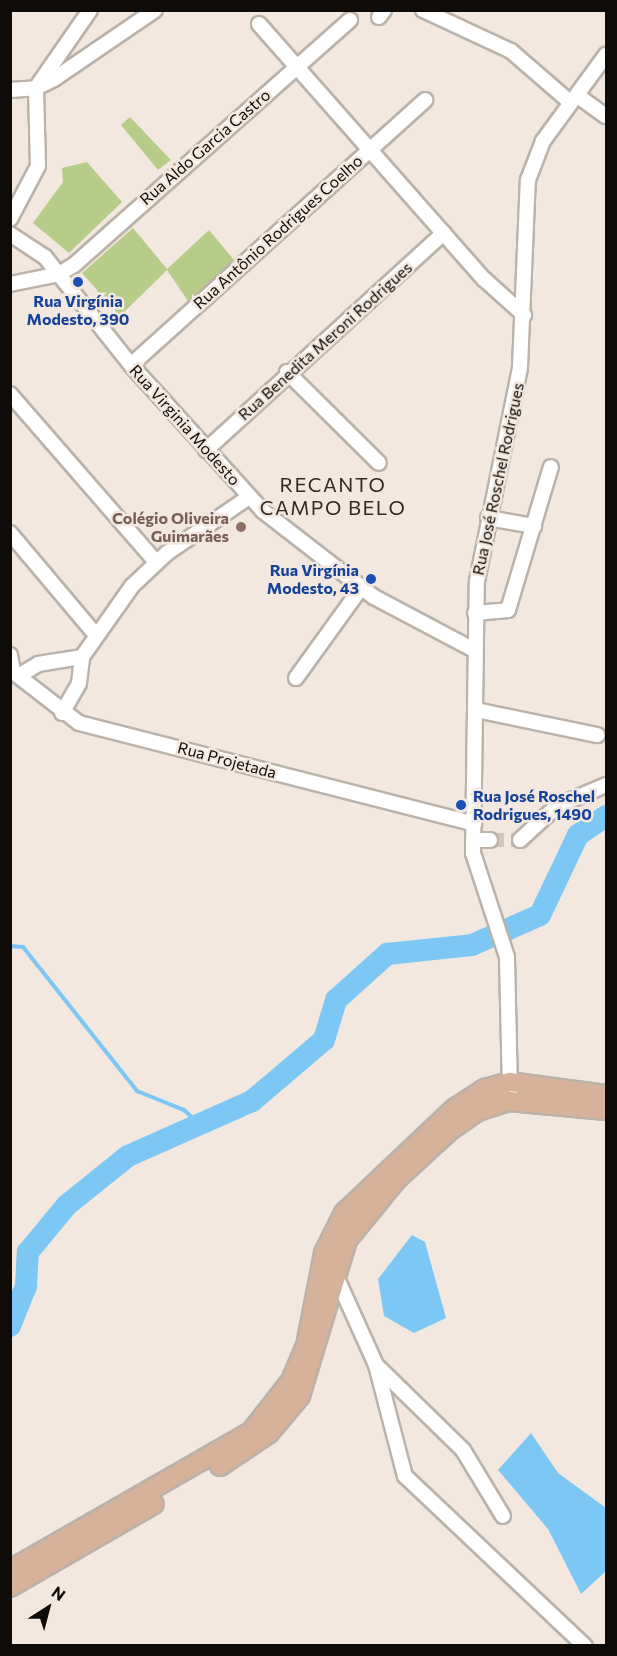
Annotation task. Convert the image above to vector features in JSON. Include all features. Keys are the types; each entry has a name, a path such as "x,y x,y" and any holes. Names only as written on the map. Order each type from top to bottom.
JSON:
{"main road":[{"path":"10,1570 252,1432 291,1381 306,1346 324,1253 344,1213 454,1109 485,1089 510,1082 606,1095"},
{"path":"10,1587 250,1450 269,1433 307,1380 335,1274 358,1222 396,1180 468,1116 509,1101 606,1110"}],"street":[{"path":"10,219 38,166 36,88 90,10"},
{"path":"10,90 36,88 155,10"},
{"path":"423,10 511,51 574,100 606,116"},
{"name":"Rua Aldo Garcia Castro","path":"59,274 350,20"},
{"path":"259,24 295,69 369,151 444,233 524,315"},
{"name":"Rua José Roschel Rodrigues","path":"509,1101 508,974 501,935 476,870 473,840 476,710 475,613 488,518 509,438 524,315 528,180 543,141 606,55"},
{"name":"Rua Antônio Rodrigues Coelho","path":"131,365 425,100"},
{"name":"Rua Benedita Meroni Rodrigues","path":"206,450 287,372 444,233"},
{"name":"Rua Virginia Modesto","path":"10,234 32,245 59,274 131,365 249,496 361,588 474,650"},
{"path":"10,284 59,274"},
{"path":"287,372 379,463"},
{"path":"10,394 156,562"},
{"path":"475,613 507,610 551,467"},
{"path":"62,713 79,683 82,657 95,634 156,562 249,496"},
{"path":"488,518 534,526"},
{"path":"10,533 95,634"},
{"path":"296,678 361,588"},
{"path":"10,655 15,673 38,664 82,657"},
{"name":"Rua Projetada","path":"15,673 62,713 79,723 474,824"},
{"path":"476,710 597,735"},
{"path":"520,840 557,806 606,785"},
{"path":"473,840 490,840"},
{"path":"335,1274 376,1365 405,1476 585,1646"},
{"path":"376,1365 463,1450 503,1516"}],"green space":[{"path":"130,117 171,160 158,170 121,125"},
{"path":"87,162 122,202 69,253 33,223 63,182 62,168"},
{"path":"133,228 167,269 209,230 234,260 190,304 167,270 120,316 82,273"}],"water":[{"path":"412,1235 425,1242 446,1318 414,1333 384,1316 378,1279"},
{"path":"531,1433 558,1473 606,1508 606,1571 581,1594 548,1529 498,1470"}],"waterway":[{"path":"10,1326 26,1286 28,1252 67,1205 128,1156 252,1101 324,1040 336,1000 387,954 472,945 540,915 578,835 606,816"},
{"path":"10,946 23,947 137,1091 184,1110 201,1126"}],"tunnel":[{"path":"490,840 520,840"}],"place":[{"name":"Rua Virgínia Modesto, 390","path":"78,282"},
{"name":"Colégio Oliveira Guimarães","path":"241,527"},
{"name":"Rua Virgínia Modesto, 43","path":"371,579"},
{"name":"Rua José Roschel Rodrigues, 1490","path":"461,805"}],"district":[{"name":"RECANTO CAMPO BELO","path":"333,496"}]}
